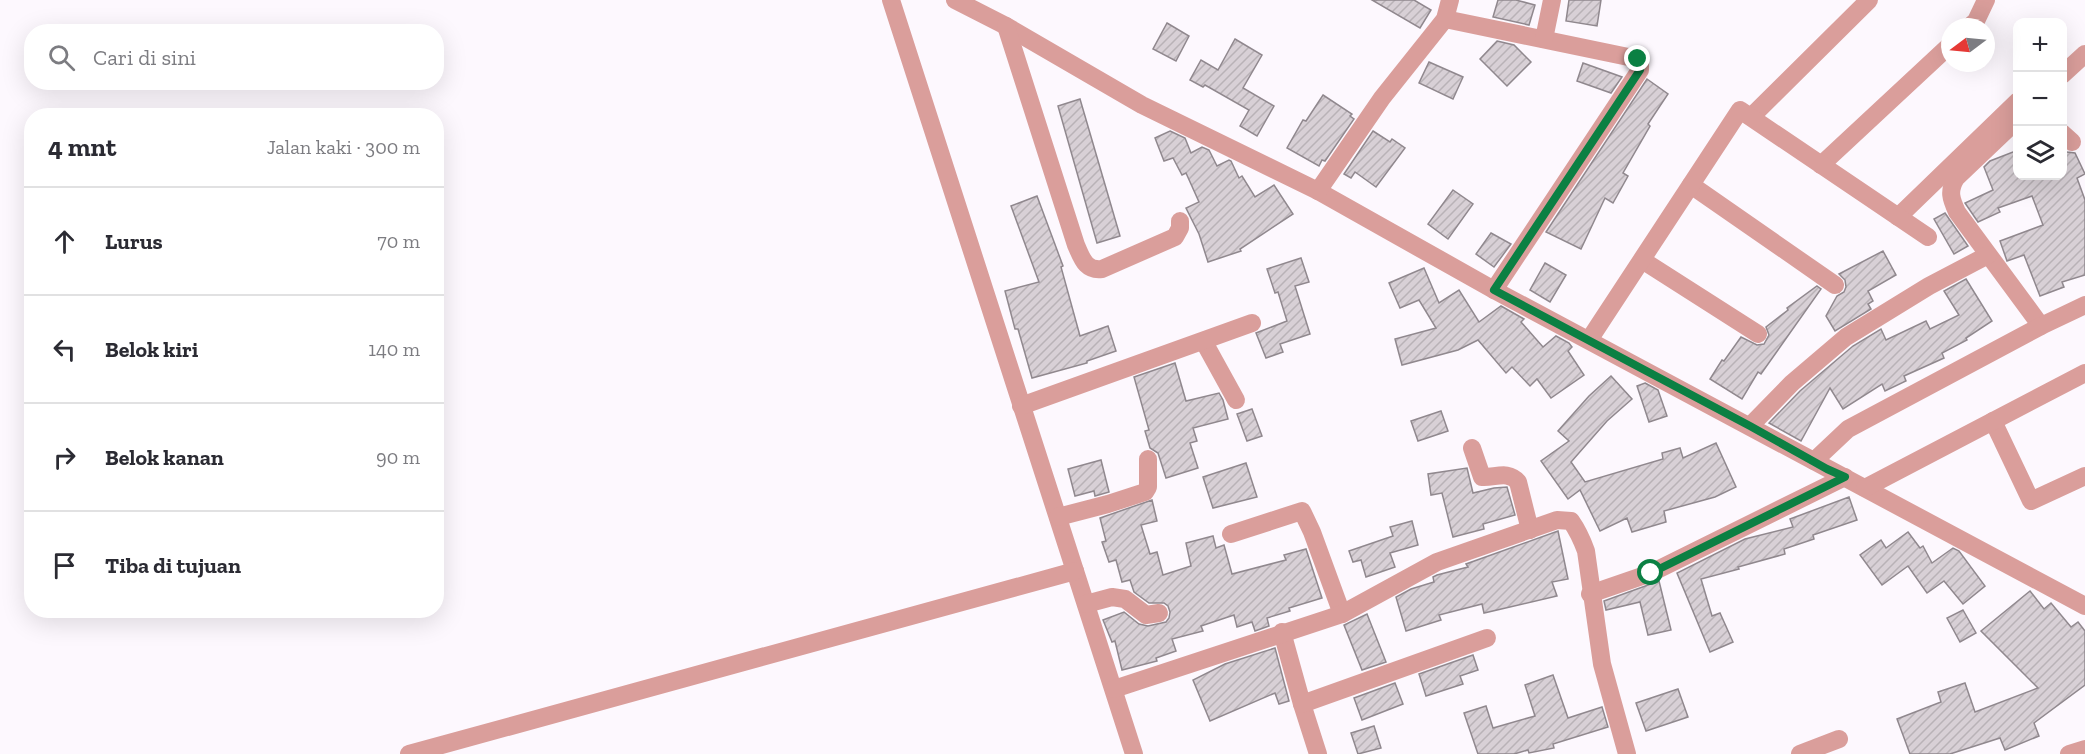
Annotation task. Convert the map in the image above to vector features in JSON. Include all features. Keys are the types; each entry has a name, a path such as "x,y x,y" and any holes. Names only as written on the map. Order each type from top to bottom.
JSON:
{"street":[{"path":"891,0 1134,754"},
{"path":"955,0 1006,26 1142,105 1318,191 1494,290 2085,606"},
{"path":"1318,191 1382,98 1445,19 1450,0"},
{"path":"1544,39 1552,0"},
{"path":"1751,117 1869,0"},
{"path":"1977,18 1986,0"},
{"path":"1445,19 1638,59 1641,64 1640,70 1494,290"},
{"path":"1006,26 1076,245 1086,265 1093,270 1101,269 1175,237 1180,228 1180,221"},
{"path":"1821,165 1941,53"},
{"path":"2065,72 2085,54"},
{"path":"1898,217 2013,106"},
{"path":"1589,340 1740,110 1928,237"},
{"path":"2013,124 1956,178 1950,190 1951,199 1957,212 2041,326"},
{"path":"1691,185 1835,285"},
{"path":"1750,426 1792,383 1846,337 1929,286 1988,255"},
{"path":"1642,260 1758,334"},
{"path":"1814,461 1848,429 2085,305"},
{"path":"1021,406 1252,323"},
{"path":"1204,342 1236,400"},
{"path":"1865,488 2085,373"},
{"path":"1993,421 2031,501 2085,477"},
{"path":"1472,448 1482,477 1502,474 1513,477 1518,482 1530,530"},
{"path":"1058,517 1146,492 1148,459"},
{"path":"1590,594 1651,573 1845,477"},
{"path":"1231,534 1302,511 1342,614"},
{"path":"1114,689 1342,614 1437,562 1557,520 1570,521 1581,536 1586,552 1590,594 1602,664 1627,754"},
{"path":"409,754 1076,571"},
{"path":"1086,604 1112,597 1125,599 1146,615 1159,613"},
{"path":"1282,632 1318,754"},
{"path":"1302,704 1487,638"},
{"path":"1800,754 1839,739"},
{"path":"2069,754 2085,749"}],"building":[{"path":"1372,0 1414,0 1431,10 1420,28"},
{"path":"1498,0 1516,0 1535,5 1529,25 1493,17"},
{"path":"1569,0 1601,0 1597,26 1566,21"},
{"path":"1167,23 1189,36 1176,61 1153,49"},
{"path":"1235,39 1262,55 1243,88 1274,106 1257,136 1240,126 1249,110 1205,85 1203,87 1190,80 1201,60 1218,70"},
{"path":"1497,41 1514,45 1531,62 1507,86 1480,59"},
{"path":"1429,62 1463,77 1453,99 1419,83"},
{"path":"1583,63 1622,77 1611,93 1577,81"},
{"path":"1647,79 1668,94 1648,124 1650,126 1623,173 1628,176 1613,203 1605,198 1581,249 1546,232"},
{"path":"1323,95 1352,114 1350,116 1354,119 1325,161 1322,160 1319,166 1287,148 1303,120 1306,121"},
{"path":"1080,99 1120,236 1097,243 1058,106"},
{"path":"1170,131 1185,138 1191,153 1202,147 1209,150 1217,166 1231,161 1239,178 1242,176 1255,197 1274,185 1293,214 1240,249 1241,251 1208,262 1199,234 1186,208 1199,202 1186,173 1182,175 1173,158 1164,161 1155,138"},
{"path":"1373,131 1390,142 1392,139 1405,148 1376,187 1355,172 1351,178 1344,174"},
{"path":"2013,152 2013,180 2067,180 2067,152 2075,153 2085,174 2077,178 2085,200 2085,275 2062,282 2064,287 2040,296 2024,255 2007,261 2000,241 2043,225 2032,196 1998,208 2000,212 1978,222 1965,203 1993,190 1984,167 1990,161"},
{"path":"1453,190 1473,204 1448,239 1428,224"},
{"path":"1037,196 1063,266 1061,267 1080,336 1108,326 1116,351 1087,361 1087,363 1032,378 1005,291 1039,282 1011,206"},
{"path":"1945,213 1968,246 1954,254 1934,219"},
{"path":"1491,233 1511,244 1494,267 1476,254"},
{"path":"1883,251 1896,275 1868,291 1873,301 1868,304 1871,309 1835,331 1826,316 1837,296 1844,292 1846,287 1845,280 1839,274"},
{"path":"1301,258 1309,282 1295,286 1310,334 1280,344 1283,352 1266,358 1256,333 1287,321 1278,292 1275,293 1267,269"},
{"path":"1545,263 1566,275 1550,302 1530,290"},
{"path":"1424,268 1439,303 1459,290 1479,322 1501,306 1524,319 1521,322 1543,347 1556,336 1569,343 1572,347 1568,351 1584,375 1551,398 1537,379 1530,386 1512,367 1506,373 1478,340 1458,350 1402,365 1395,339 1436,328 1419,300 1400,308 1389,283"},
{"path":"1966,279 1992,321 1966,338 1967,340 1942,353 1944,358 1904,376 1906,381 1885,391 1882,384 1843,409 1830,388 1801,441 1769,423 1800,391 1853,346 1881,329 1886,340 1926,321 1930,329 1959,315 1944,291"},
{"path":"1817,286 1821,289 1761,374 1758,372 1742,399 1710,379 1741,337 1757,345 1764,344 1769,335 1766,327"},
{"path":"1175,363 1186,401 1219,393 1228,419 1193,428 1197,441 1190,443 1198,468 1166,478 1158,453 1150,448 1145,431 1149,430 1134,377"},
{"path":"1611,376 1632,399 1607,421 1571,462 1585,482 1663,459 1662,453 1680,448 1683,458 1716,443 1736,487 1715,497 1664,511 1666,522 1632,532 1627,518 1600,531 1580,490 1568,499 1541,461 1569,441 1558,431 1589,396"},
{"path":"1645,383 1658,390 1667,416 1649,422 1637,386"},
{"path":"1252,409 1262,436 1247,441 1237,414"},
{"path":"1441,411 1448,431 1418,441 1411,421"},
{"path":"1101,460 1109,492 1095,496 1094,491 1075,496 1068,469"},
{"path":"1246,463 1257,497 1213,508 1203,477"},
{"path":"1467,468 1473,493 1507,487 1515,515 1483,524 1484,529 1453,537 1442,493 1431,495 1428,474"},
{"path":"1849,497 1857,520 1813,535 1814,539 1784,549 1785,554 1701,579 1712,616 1720,613 1733,642 1710,652 1677,573 1745,539 1793,527 1790,519"},
{"path":"1152,500 1157,521 1141,525 1150,554 1157,552 1163,575 1191,566 1186,543 1213,536 1216,548 1224,545 1232,574 1286,560 1284,555 1306,549 1322,598 1289,608 1290,611 1267,618 1269,626 1255,631 1252,622 1237,627 1234,615 1201,626 1203,631 1172,639 1176,651 1156,658 1157,661 1122,670 1115,641 1112,642 1103,620 1124,612 1139,624 1148,626 1166,622 1170,612 1164,603 1149,603 1134,592 1130,580 1122,582 1116,560 1109,562 1102,542 1106,541 1100,518"},
{"path":"1412,521 1418,545 1390,553 1395,567 1366,577 1361,560 1353,562 1349,551 1393,536 1390,527"},
{"path":"1558,531 1568,579 1552,582 1557,596 1484,613 1482,604 1439,615 1441,620 1406,631 1396,597 1411,589 1434,582 1433,577 1437,575 1468,567 1466,564"},
{"path":"1908,532 1920,548 1923,546 1932,563 1953,548 1959,551 1985,586 1963,604 1944,581 1927,593 1908,566 1882,585 1860,555 1881,540 1886,548"},
{"path":"1659,581 1671,630 1648,635 1640,602 1606,610 1604,601"},
{"path":"2030,591 2044,609 2051,603 2071,627 2078,622 2085,631 2085,685 2034,723 2039,736 2005,750 2000,738 1950,754 1910,754 1897,719 1941,702 1938,692 1965,683 1975,712 2038,688 1981,631"},
{"path":"1963,610 1976,633 1960,642 1947,618"},
{"path":"1367,614 1386,662 1362,670 1344,625"},
{"path":"1275,648 1289,701 1279,704 1275,693 1210,721 1193,680 1225,664"},
{"path":"1473,655 1478,670 1460,676 1463,684 1426,696 1419,674"},
{"path":"1553,675 1568,718 1602,707 1608,727 1553,744 1554,748 1529,753 1528,750 1514,754 1478,754 1464,713 1486,706 1493,728 1535,716 1525,685"},
{"path":"1395,683 1403,704 1362,720 1354,698"},
{"path":"1678,689 1688,717 1646,731 1636,703"},
{"path":"1374,726 1381,748 1358,754 1351,733"}],"route":[{"path":"1638,59 1641,64 1640,70 1494,290 1845,477 1651,573"}]}
